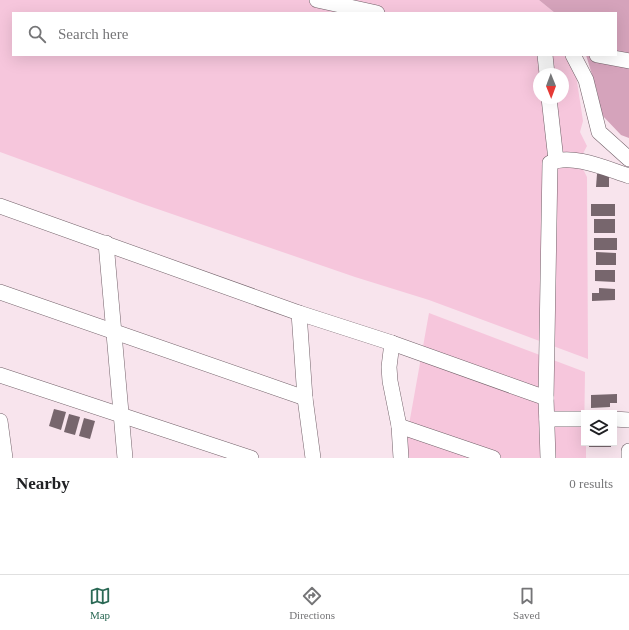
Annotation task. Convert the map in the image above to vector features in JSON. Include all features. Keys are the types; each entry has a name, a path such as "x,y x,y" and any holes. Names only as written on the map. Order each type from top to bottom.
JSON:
{"street":[{"path":"318,0 373,12"},
{"path":"545,56 546,68"},
{"path":"574,56 586,80 599,132 629,159"},
{"path":"602,56 629,61"},
{"path":"550,104 556,160"},
{"path":"548,458 546,398 550,163 556,160 582,161 629,176"},
{"path":"0,206 299,313 392,342 546,398"},
{"path":"106,243 126,458"},
{"path":"0,292 305,398"},
{"path":"299,313 305,398 313,458"},
{"path":"392,342 389,367 390,381 399,426 402,458"},
{"path":"0,374 251,458"},
{"path":"547,419 581,419"},
{"path":"617,419 629,420"},
{"path":"0,420 5,458"},
{"path":"399,426 493,458"},
{"path":"629,451 629,458"}],"shaded area":[{"path":"0,0 539,0 554,12 12,12 12,56 571,56 576,75 583,121 580,132 587,146 579,161 587,177 588,359 429,300 355,277 143,204 0,152"},
{"path":"539,0 629,0 629,138 621,135 602,115 597,91 586,56 617,56 617,12 554,12"},
{"path":"429,313 585,372 584,410 581,410 581,446 586,446 586,458 403,458"}],"building":[{"path":"597,174 609,174 609,187 596,187"},
{"path":"591,204 615,204 615,216 591,216"},
{"path":"594,219 615,219 615,233 594,233"},
{"path":"594,238 617,238 617,250 594,250"},
{"path":"596,252 616,253 616,265 596,265"},
{"path":"595,270 615,270 615,282 595,281"},
{"path":"599,288 615,289 615,300 592,301 592,293 599,293"},
{"path":"617,394 617,403 610,403 610,407 591,408 591,395"},
{"path":"54,409 66,412 61,430 49,426"},
{"path":"69,414 80,417 75,435 64,432"},
{"path":"84,418 95,421 90,439 79,436"},
{"path":"589,446 611,446 611,447"}]}
